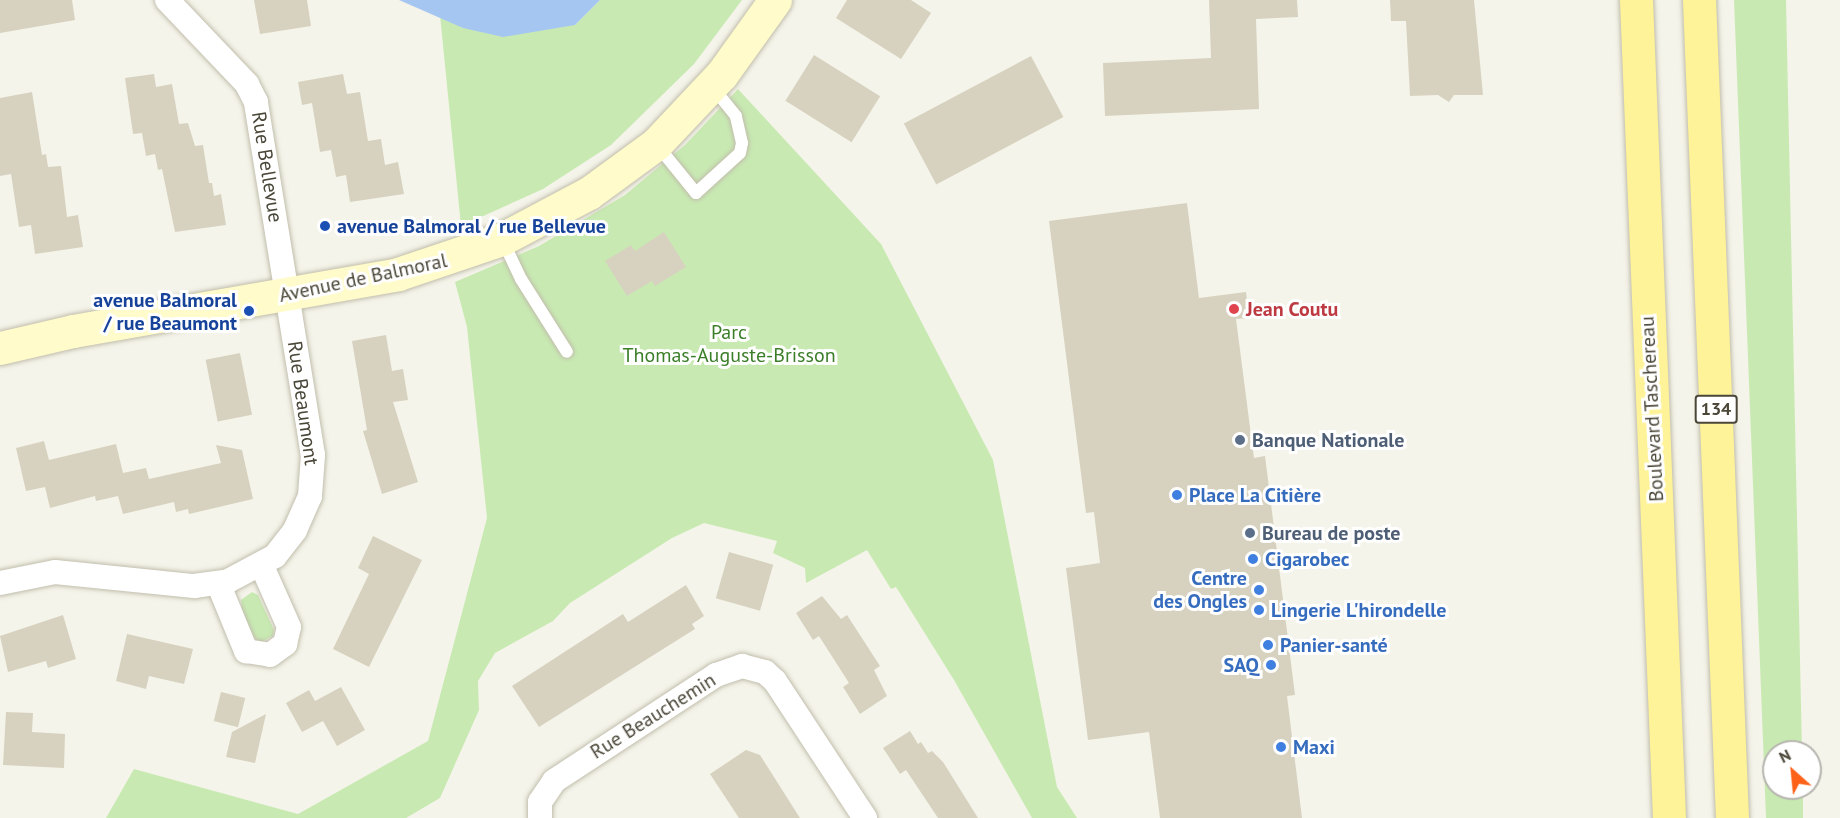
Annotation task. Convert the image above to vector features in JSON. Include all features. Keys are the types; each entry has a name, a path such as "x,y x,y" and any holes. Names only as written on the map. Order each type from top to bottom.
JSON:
{"main road":[{"name":"Boulevard Taschereau","path":"1636,0 1669,818"},
{"name":"134","path":"1699,0 1732,818"}],"street":[{"name":"Rue Bellevue","path":"167,0 247,84 256,102 288,295"},
{"name":"Avenue de Balmoral","path":"0,348 73,331 288,295 408,272 502,239 589,193 656,144 712,86 775,0"},
{"name":"Rue Beaumont","path":"0,583 55,572 194,586 218,583 262,566 275,556 295,530 310,496 313,477 313,455 288,295"},
{"path":"218,583 246,651 270,655 285,644 289,627 262,566"},
{"name":"Rue Beauchemin","path":"540,818 540,802 554,781 716,675 742,666 765,672 775,681 865,818"}],"lane":[{"path":"656,144 696,193 740,153 742,143 736,116 712,86"},
{"path":"502,239 521,279 567,352"}],"green space":[{"path":"600,0 742,0 694,64 611,145 543,189 461,226 440,15 463,28 575,25"},
{"path":"1734,0 1786,0 1802,740 1763,740"},
{"name":"Parc Thomas-Auguste-Brisson","path":"738,89 881,244 993,460 1057,787 1077,818 1032,818 954,680 896,587 891,589 867,550 806,583 805,568 773,553 777,541 704,523 672,538 570,603 553,621 495,653 478,681 479,710 440,798 406,818 106,818 134,769 298,814 428,741 487,518 467,327 455,282 539,246 625,195 685,145"},
{"path":"252,592 258,595 274,630 273,636 261,642 251,636 242,608 241,600"},
{"path":"1765,800 1803,800 1803,818 1766,818"}],"water":[{"path":"399,0 600,0 575,25 503,37 463,28"}],"building":[{"path":"0,0 72,0 75,20 0,33"},
{"path":"254,0 307,0 311,26 260,34"},
{"path":"847,0 911,0 931,13 901,59 836,18"},
{"path":"1209,0 1297,0 1298,17 1256,19 1259,109 1105,116 1103,63 1211,58"},
{"path":"1390,0 1474,0 1483,95 1454,95 1449,102 1438,95 1410,96 1406,21 1391,21"},
{"path":"814,55 880,96 852,142 785,101"},
{"path":"1031,56 1063,117 936,185 904,124"},
{"path":"154,74 156,87 172,84 179,124 188,123 195,146 203,145 209,183 212,183 214,196 221,194 226,225 175,232 162,169 158,170 155,154 146,156 142,133 133,134 125,78"},
{"path":"343,74 347,94 360,92 368,141 381,139 385,165 398,162 404,194 350,202 346,175 336,177 331,150 320,152 312,103 302,105 298,82"},
{"path":"32,92 42,155 46,154 48,167 61,166 67,217 78,215 83,247 35,254 31,225 19,227 11,174 0,176 0,98"},
{"name":"Place La Citière","path":"1187,203 1199,298 1246,292 1249,318 1236,319 1254,458 1265,456 1295,695 1287,696 1302,818 1160,818 1149,732 1088,740 1066,568 1100,563 1094,512 1086,513 1049,221"},
{"path":"664,232 686,267 655,286 652,281 627,296 605,261 631,245 635,251"},
{"path":"386,335 392,371 403,369 408,400 393,402 418,482 382,494 363,431 367,430 352,341"},
{"path":"240,353 252,415 218,422 206,360"},
{"path":"44,441 49,460 116,444 123,473 146,468 149,479 221,463 216,445 242,450 253,499 189,514 188,509 176,512 174,502 123,514 118,496 96,501 95,496 50,508 45,487 26,491 16,448"},
{"path":"373,536 422,560 369,667 333,649 369,574 358,568"},
{"path":"729,552 773,565 760,611 716,598"},
{"path":"686,585 704,616 692,624 695,629 539,727 512,686 623,614 628,622"},
{"path":"822,596 841,619 847,615 880,666 874,670 887,696 860,714 843,687 849,683 819,636 813,640 796,613"},
{"path":"63,615 76,659 48,668 46,661 8,672 0,636"},
{"path":"127,634 193,649 184,684 149,676 146,689 116,681"},
{"path":"341,687 365,730 337,746 323,721 302,732 286,703 309,690 315,701"},
{"path":"221,692 245,698 238,727 214,721"},
{"path":"6,712 33,713 32,732 65,734 64,768 3,765"},
{"path":"266,714 255,763 226,757 232,732"},
{"path":"910,731 918,744 921,742 928,753 932,751 943,762 978,818 938,818 906,770 900,774 883,748"},
{"path":"746,750 760,755 800,818 739,818 710,774"}],"place":[{"name":"avenue Balmoral / rue Bellevue","path":"325,226"},
{"name":"Jean Coutu","path":"1234,309"},
{"name":"avenue Balmoral / rue Beaumont","path":"249,311"},
{"name":"Banque Nationale","path":"1240,440"},
{"name":"Place La Citière","path":"1177,495"},
{"name":"Bureau de poste","path":"1250,533"},
{"name":"Cigarobec","path":"1253,559"},
{"name":"Centre des Ongles","path":"1259,590"},
{"name":"Lingerie L'hirondelle","path":"1259,610"},
{"name":"Panier-santé","path":"1268,645"},
{"name":"SAQ","path":"1271,665"},
{"name":"Maxi","path":"1281,747"}]}
